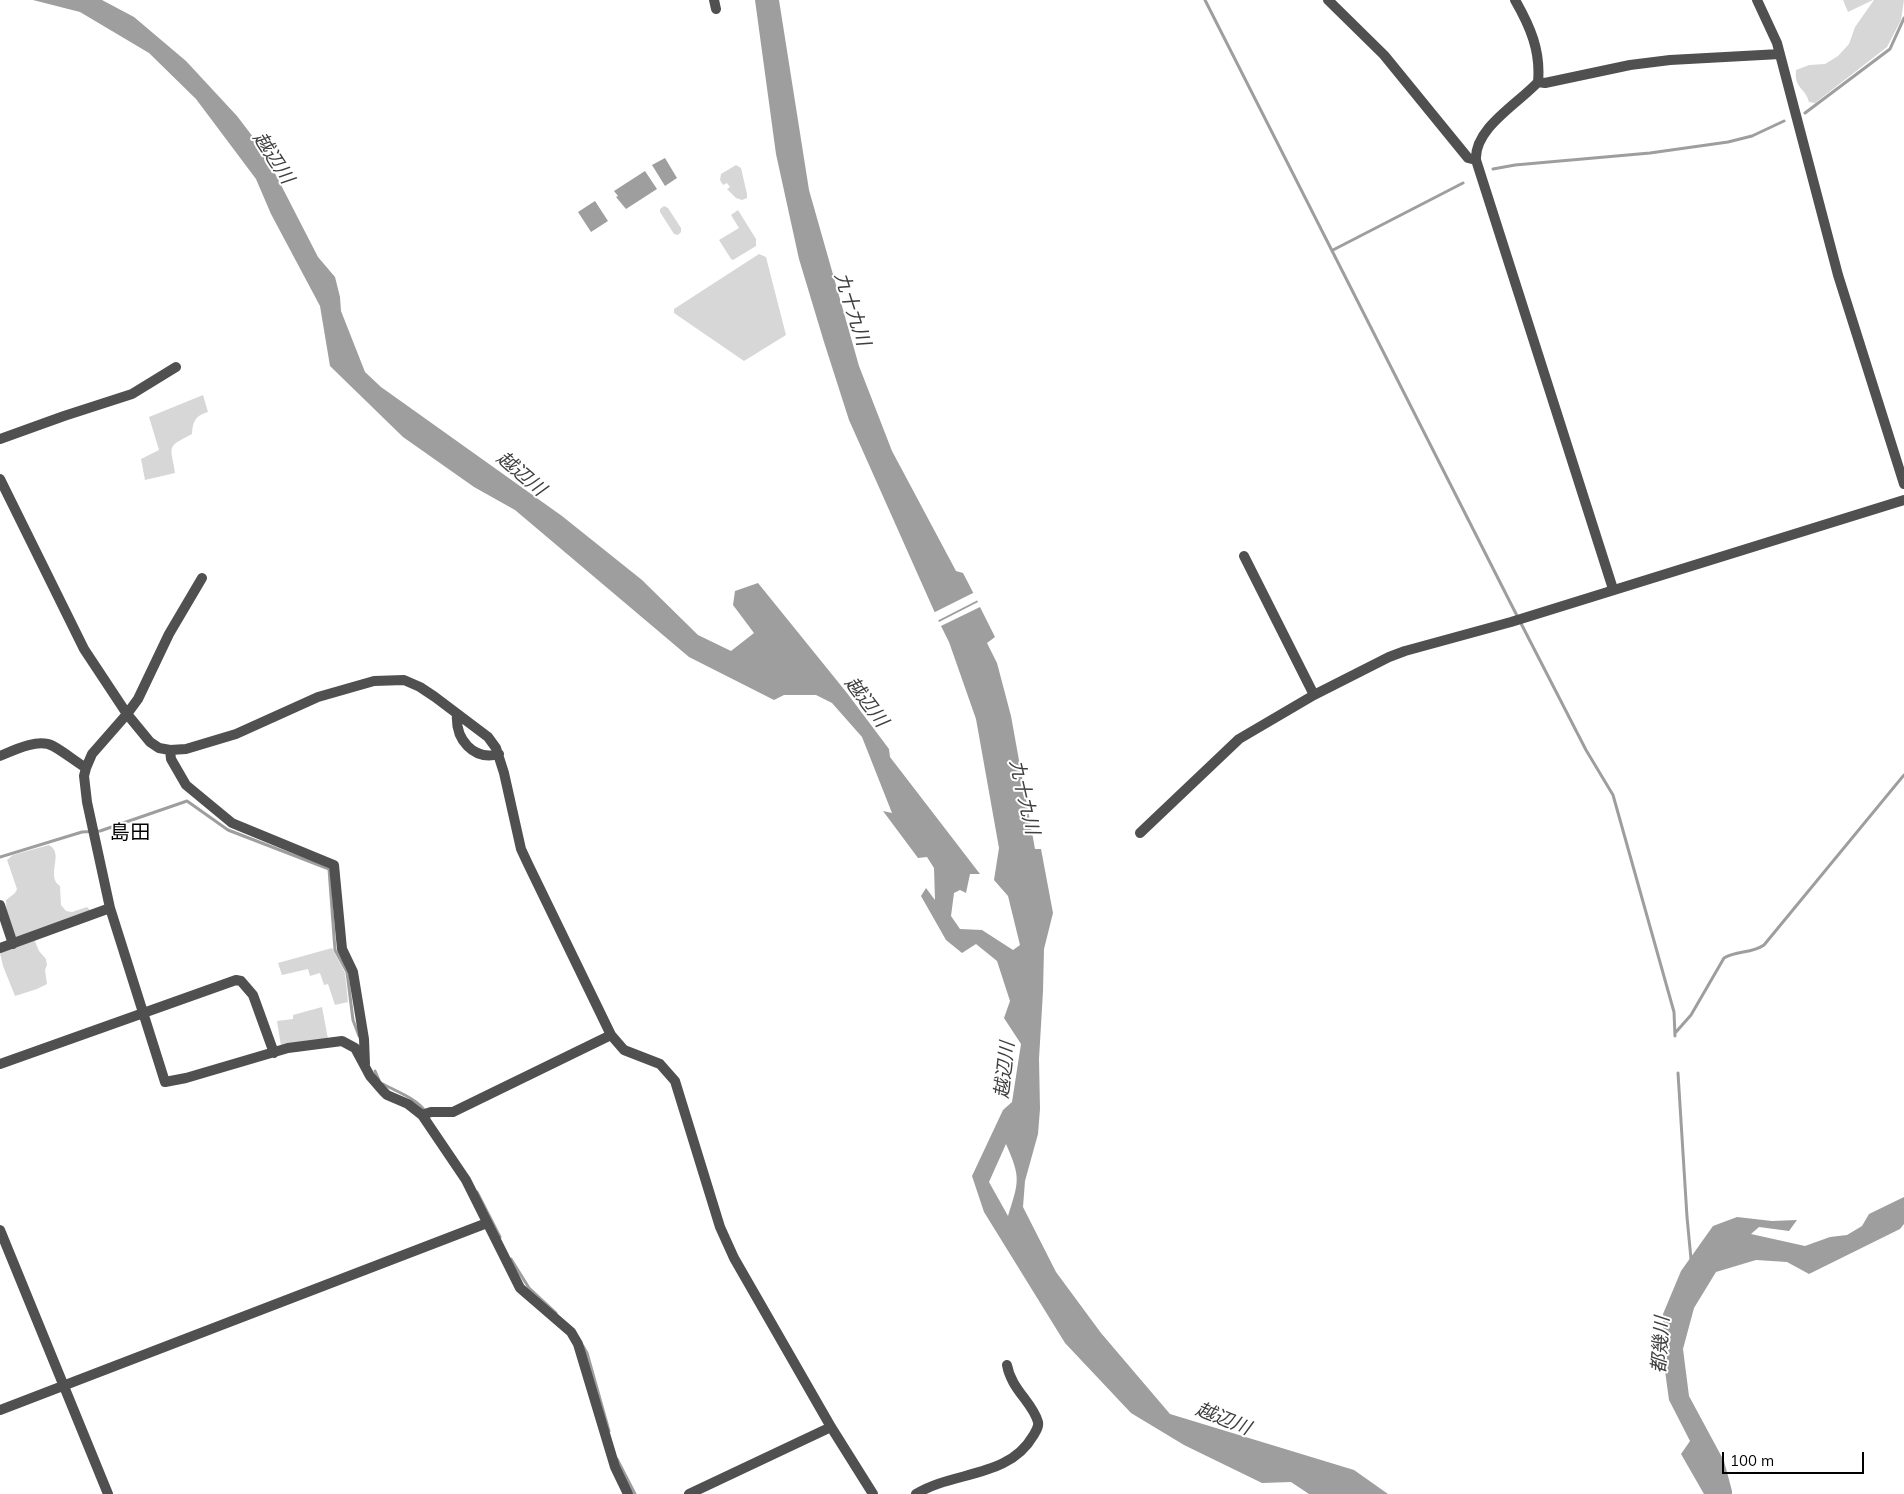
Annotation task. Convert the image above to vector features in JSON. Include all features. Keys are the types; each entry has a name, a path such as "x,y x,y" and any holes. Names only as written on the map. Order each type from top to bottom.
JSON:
{"street":[{"path":"1328,0 1384,55 1468,158 1476,160"},
{"path":"1515,0 1532,33 1539,70 1538,82 1507,109 1485,134 1477,148 1476,160 1613,589"},
{"path":"1757,0 1774,34 1838,275 1904,484"},
{"path":"1538,82 1545,83 1670,60 1780,54"},
{"path":"0,439 132,394 176,367"},
{"path":"0,479 84,649 128,714 150,742 160,748 170,750 186,749 236,734 318,697 374,680 404,680 420,687 488,737 499,754 521,849 611,1035 624,1050 660,1064 675,1081 720,1228 734,1258 831,1427 873,1494"},
{"path":"1140,833 1239,738 1314,695 1389,657 1511,622 1904,500"},
{"path":"1244,556 1314,695"},
{"path":"202,578 169,634 138,699 128,714 92,754 86,768 84,786 110,908 166,1082 186,1078 288,1048 342,1042 354,1048 370,1076 387,1095 408,1104 422,1115 466,1180 520,1288 570,1332 578,1344 615,1467 628,1494"},
{"path":"457,714 456,721 460,733 472,751 487,756 499,754"},
{"path":"0,756 41,743 52,744 86,768"},
{"path":"170,750 171,759 186,785 232,823 334,865 342,949 353,972 364,1039 364,1065"},
{"path":"0,905 13,944"},
{"path":"0,948 110,908"},
{"path":"0,1064 236,980 241,981 253,995 274,1053"},
{"path":"422,1115 431,1112 453,1112 611,1035"},
{"path":"0,1410 487,1223"},
{"path":"0,1230 108,1494"},
{"path":"916,1494 949,1480 973,1475 1006,1462 1016,1457 1032,1440 1038,1425 1037,1420 1008,1372 1007,1365"},
{"path":"689,1494 831,1427"}],"shaded area":[{"path":"1843,0 1873,0 1848,12"},
{"path":"1874,0 1904,0 1901,20 1887,47 1815,103 1809,102 1805,93 1798,85 1796,70 1809,65 1825,64 1838,56 1849,44 1855,27"},
{"path":"736,165 741,168 747,194 747,198 742,200 736,198 727,189 730,187 727,183 723,185 720,180 721,174"},
{"path":"664,206 668,208 681,228 681,232 678,235 674,234 660,212 660,209"},
{"path":"738,210 756,239 756,246 733,260 719,240 739,228 731,215"},
{"path":"759,254 766,257 786,335 744,361 674,313 674,309"},
{"path":"203,395 208,412 200,415 195,420 192,434 177,442 172,448 175,473 145,480 141,459 159,450 149,417"},
{"path":"49,845 55,853 54,876 60,886 61,905 66,911 72,912 87,907 91,911 34,939 39,951 46,959 47,984 15,996 0,953 0,951 8,948 6,900 17,889 7,860 13,855"},
{"path":"332,948 345,973 348,1002 335,1005 328,984 324,985 320,973 310,976 308,969 282,975 278,963"},
{"path":"322,1007 328,1039 281,1046 277,1021 293,1019 293,1015"}],"water":[{"name":"九十九川","path":"33,0 102,0 134,17 186,61 237,116 263,150 318,257 335,277 341,311 365,372 381,387 562,516 642,580 698,635 731,651 754,633 733,605 735,591 758,583 847,693 889,749 890,757 980,874 970,874 966,893 960,890 954,893 951,916 960,929 982,930 1013,950 1020,945 1008,896 994,880 999,848 976,719 949,642 941,626 980,607 995,637 987,643 997,663 1011,716 1035,849 1041,849 1053,913 1044,949 1038,1134 1025,1181 1023,1207 1056,1272 1101,1333 1170,1414 1354,1470 1388,1494 1309,1494 1291,1482 1262,1483 1184,1445 1131,1413 1065,1343 984,1212 972,1176 1003,1110 1012,1102 1021,1044 1004,1018 1010,1001 997,961 976,944 962,953 946,940 921,896 926,888 935,900 934,868 927,857 918,858 883,811 892,813 862,737 832,703 816,695 784,695 774,700 689,657 515,510 474,487 403,437 330,366 320,306 271,214 256,179 196,99 149,53 80,12","holes":["1006,1144 1014,1165 1017,1180 1008,1216 989,1182"]},
{"path":"755,0 779,0 809,190 859,366 892,451 956,571 963,573 978,602 939,622 849,420 799,259 776,154"},
{"path":"665,158 677,178 665,186 652,165"},
{"path":"645,171 657,189 626,209 616,197 618,196 614,191"},
{"path":"595,201 608,221 591,232 578,212"},
{"path":"1904,1197 1904,1224 1900,1229 1809,1274 1787,1262 1756,1260 1716,1272 1694,1308 1683,1349 1689,1396 1724,1461 1732,1491 1732,1494 1704,1494 1681,1454 1690,1441 1669,1400 1663,1356 1663,1314 1681,1271 1713,1226 1737,1217 1772,1221 1797,1220 1789,1231 1759,1227 1751,1234 1805,1246 1830,1237 1847,1235 1862,1226 1869,1214"}],"pier":[{"path":"975,592 978,600 937,621 933,613"}],"waterway":[{"path":"1205,0 1510,602 1586,750 1613,795 1674,1012 1675,1036"},
{"path":"1805,113 1890,49 1904,18"},
{"path":"1493,169 1515,165 1650,153 1728,142 1752,136 1784,121"},
{"path":"1333,250 1463,183"},
{"path":"1676,1032 1691,1015 1724,958 1754,950 1764,945 1904,775"},
{"path":"0,857 82,832 100,831 187,801 228,830 329,869 335,950 347,972 353,1020 359,1036"},
{"path":"375,1071 379,1080"},
{"path":"1678,1073 1691,1259"},
{"path":"383,1084 411,1099 425,1111"},
{"path":"477,1192 500,1237"},
{"path":"511,1259 529,1288 556,1313"},
{"path":"583,1346 587,1353 609,1431"},
{"path":"617,1459 635,1494"}],"district":[{"name":"島田","path":"130,833"}],"water label":[{"name":"越辺川","path":"273,158"},
{"name":"越辺川","path":"521,474"},
{"name":"越辺川","path":"866,702"},
{"name":"越辺川","path":"1005,1070"},
{"name":"都幾川","path":"1661,1345"},
{"name":"越辺川","path":"1223,1419"}]}
